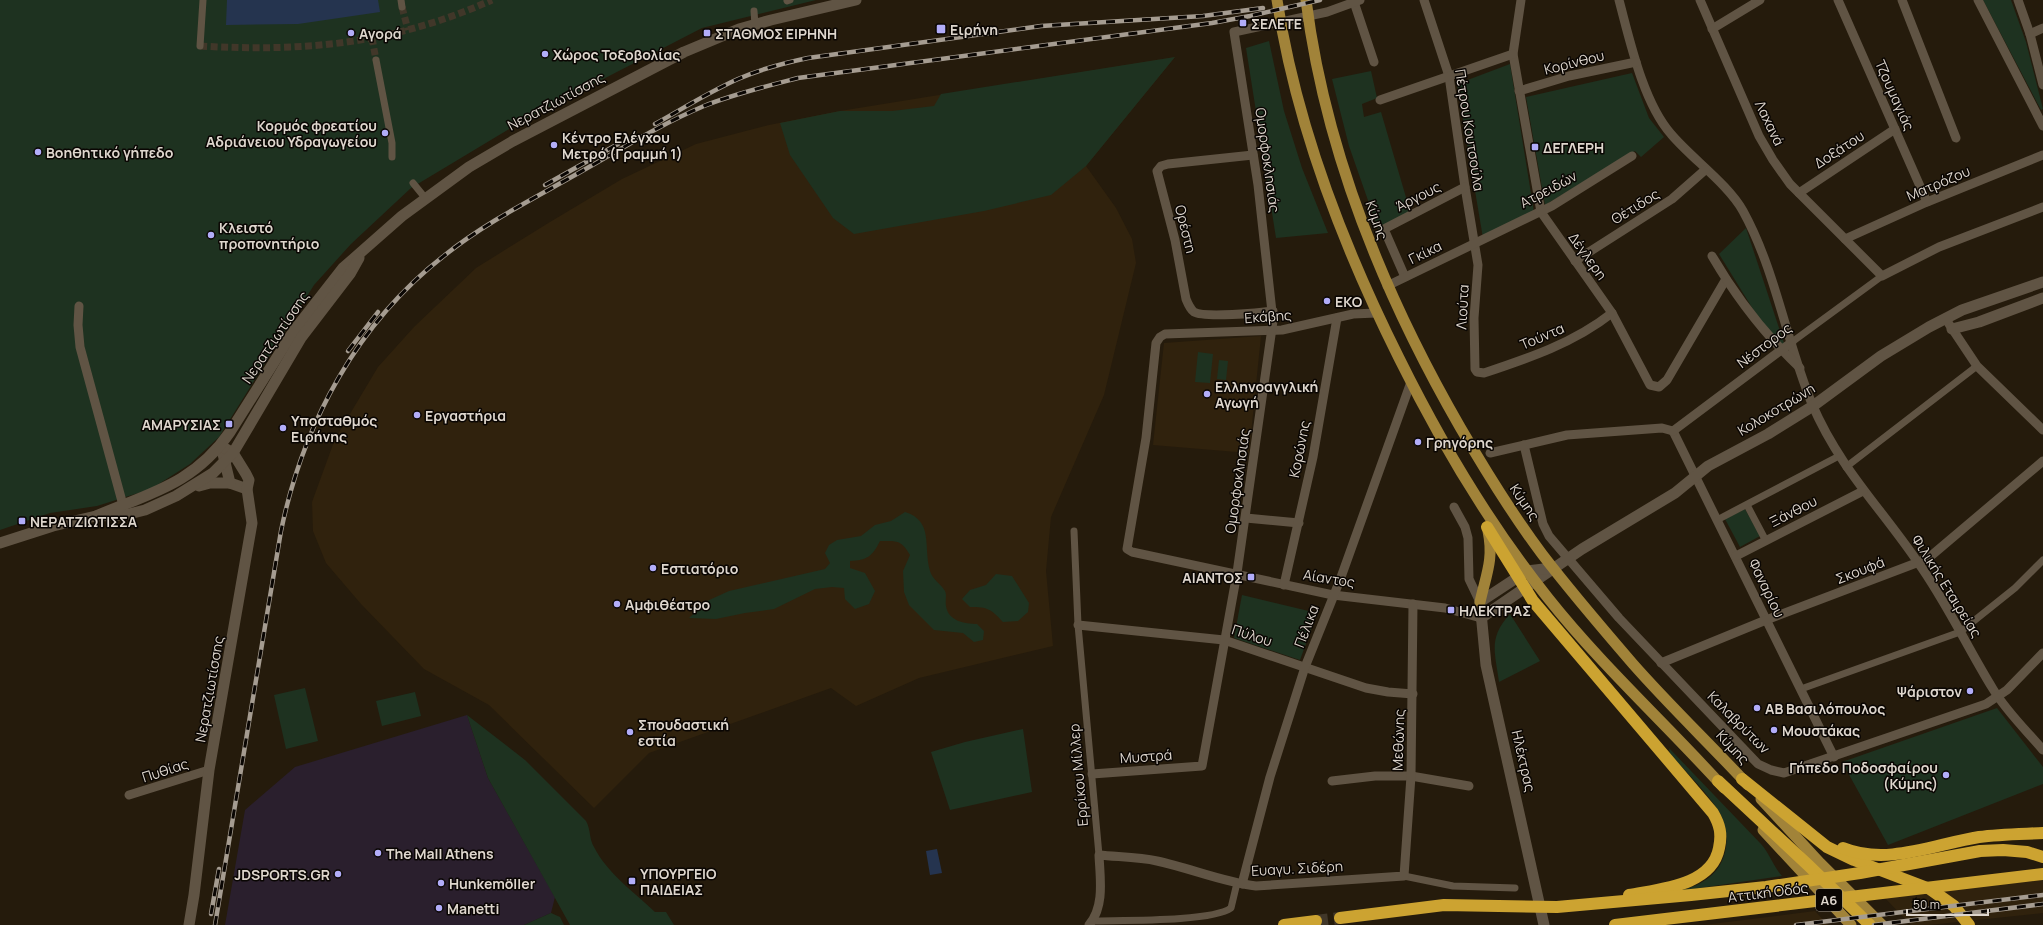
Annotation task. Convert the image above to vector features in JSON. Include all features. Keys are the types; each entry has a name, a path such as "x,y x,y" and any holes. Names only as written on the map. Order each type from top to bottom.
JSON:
{"highway":[{"path":"1487,527 1522,574 1524,588 1580,657 1713,813 1720,826 1721,840 1718,854 1710,867 1698,876 1681,884 1595,904"},
{"path":"1742,779 1827,847 1854,860 1930,889 1954,906 1969,925"},
{"path":"1718,781 1814,864 1870,925"},
{"path":"1804,829 1830,843 1853,852 1878,856 1979,837 2043,833"},
{"path":"1340,918 1444,905 1557,907 1766,887 1860,873 1980,851 2003,850 2027,852 2043,857"},
{"name":"Αττική Οδός","path":"1615,925 2043,874"},
{"path":"1284,925 1316,921"}],"main road":[{"path":"1271,0 1281,23"},
{"path":"1277,0 1281,23 1309,135 1351,257 1376,313 1427,415 1507,545 1522,574 1535,581 1608,668 1718,781 1851,925"},
{"name":"Κύμης","path":"1307,0 1307,13 1334,139 1375,258 1387,286 1435,384 1480,462 1511,509 1554,568 1634,666 1742,779 1814,864 1882,925"},
{"path":"1473,492 1487,527 1491,555 1490,568 1480,602"}],"street":[{"path":"200,46 203,0"},
{"name":"Νερατζιωτίσσης","path":"189,925 209,770 252,531 252,514 246,489 249,480 246,474 229,457 221,446 293,332 343,268 362,253 383,232 426,199 498,149 635,76 684,52 755,24 856,0"},
{"name":"Πέτρου Κουτσούλα","path":"1424,0 1449,76 1465,187 1475,243"},
{"name":"Δέγλερη","path":"1520,0 1513,54 1540,212 1612,313 1650,385 1659,387 1667,380 1726,279"},
{"name":"Φιλικής Εταιρείας","path":"1618,0 1636,62 1648,92 1669,132 1705,170 1733,196 1761,247 1813,406 1839,456 1863,491 1919,562 1998,697 2043,750"},
{"name":"Λαχανά","path":"1700,0 1759,136 1773,160 1798,192 1882,276"},
{"path":"1712,29 1760,0"},
{"name":"Τζουμαγιάς","path":"1838,0 1927,202"},
{"path":"1902,0 1956,138"},
{"path":"1978,0 2043,126"},
{"path":"2018,0 2030,34 2043,85"},
{"path":"1357,1 1374,62"},
{"name":"Ομορφοκλησιάς","path":"1202,766 1246,518 1273,311 1253,155 1234,32 1262,28 1327,12 1357,1"},
{"path":"754,10 755,24"},
{"path":"2030,34 2043,28"},
{"path":"1380,100 1513,54"},
{"path":"376,60 392,143 392,157"},
{"name":"Κορίνθου","path":"1519,91 1569,76 1636,62"},
{"name":"Δοξάτου","path":"1798,192 1895,129"},
{"name":"Ορέστη","path":"1253,155 1168,164 1161,166 1157,171 1176,240 1186,299 1193,312 1203,314 1253,314 1273,311"},
{"name":"Ματρόζου","path":"1845,239 1927,202 2043,155"},
{"name":"Ατρειδών","path":"1475,243 1540,212 1632,156"},
{"name":"Θέτιδος","path":"1575,261 1672,199 1705,170"},
{"path":"413,183 426,199"},
{"name":"Άργους","path":"1405,277 1384,229 1465,187"},
{"name":"Νέστορος","path":"1673,431 1780,350 1882,276 1939,246 2043,207"},
{"name":"Γκίκα","path":"1387,286 1475,243"},
{"name":"Λιούτα","path":"1475,243 1478,265 1474,318 1474,366 1477,372"},
{"name":"Νερατζιωτίσσης","path":"96,516 125,515 160,504 187,490 213,473 229,457 301,338 350,274 362,253"},
{"name":"Φιλικής Εταιρείας","path":"1712,256 1726,279 1780,350 1801,369"},
{"name":"Κολοκοτρώνη","path":"1535,581 1567,559 1675,493 1695,475 1768,434 1813,406 1881,356 1945,318 2043,282"},
{"path":"1952,330 1980,322 2043,298"},
{"path":"79,306 78,325 80,347 123,505"},
{"name":"Εκάβης","path":"1129,531 1146,438 1156,343 1160,337 1165,334 1271,331 1306,326 1353,314 1376,313"},
{"name":"Τούντα","path":"1477,372 1484,373 1550,350 1599,323 1612,313"},
{"name":"Κορώνης","path":"1284,585 1313,457 1337,318"},
{"path":"1945,318 1977,366 2043,430"},
{"path":"1846,467 1977,366"},
{"name":"Πέλικα","path":"1240,884 1270,777 1305,667 1340,580 1411,382"},
{"path":"1490,453 1567,435 1599,431 1662,428 1673,431"},
{"name":"Φαναρίου","path":"1673,431 1834,757"},
{"name":"Καλαβρύτων","path":"1524,445 1543,524 1549,536 1567,559 1619,618 1758,764 1771,770 1784,772 1834,757 1986,704 1998,697 2043,653"},
{"path":"0,543 53,526 96,516 156,493 179,481 198,468 221,446"},
{"path":"1717,520 1839,456"},
{"name":"Νερατζιωτίσσης","path":"229,457 230,483"},
{"name":"Σκουφά","path":"1662,663 1766,620 1919,562 1937,551 2043,461"},
{"path":"187,490 210,483 230,483 246,489"},
{"name":"Ξάνθου","path":"1736,556 1863,491"},
{"path":"1747,505 1766,541"},
{"path":"1454,506 1465,526 1468,538 1469,579 1480,602 1522,574 1554,568"},
{"path":"1246,518 1299,523"},
{"name":"Ερρίκου Μίλλερ","path":"1074,531 1078,625 1099,855 1100,899 1091,923"},
{"name":"Αίαντος","path":"1129,531 1127,550 1132,552 1237,573 1333,595 1445,608 1481,618"},
{"path":"1801,689 1960,632 2015,588 2043,560"},
{"path":"1481,618 1535,581"},
{"name":"Ηλέκτρας","path":"1480,602 1486,665 1518,801 1532,877 1544,925"},
{"name":"Μεθώνης","path":"1404,876 1411,776 1414,604"},
{"name":"Πύλου","path":"1078,625 1224,640 1366,688 1413,694"},
{"name":"Μυστρά","path":"1092,774 1202,766"},
{"name":"Πυθίας","path":"129,795 209,770"},
{"path":"1332,781 1368,777 1411,776 1469,786"},
{"name":"Ευαγυ. Σιδέρη","path":"1099,855 1156,861 1240,884 1268,886 1338,879 1404,876"},
{"path":"1404,876 1452,886 1515,888"},
{"path":"1091,923 1180,918 1215,914 1231,908 1240,884"},
{"name":"Νερατζιωτίσσης","path":"184,925 194,895"}],"shaded area":[{"path":"1175,57 1086,166 1116,208 1132,239 1136,263 1104,395 1051,517 1046,571 1053,646 919,678 856,706 831,688 649,753 594,808 489,705 424,669 361,604 326,563 313,531 312,502 335,439 378,367 414,327 476,268 622,179 696,144 769,125 840,111"},
{"name":"Ελληνοαγγλική Αγωγή","path":"1261,336 1249,453 1153,445 1164,343"},
{"name":"The Mall Athens","path":"467,715 488,778 555,897 551,913 524,925 225,925 245,810 295,767"},
{"path":"2043,880 2043,913 1929,925 1911,925 1883,896"},
{"path":"1815,911 1828,925 1704,925"}],"green space":[{"path":"0,0 816,0 702,28 524,120 411,188 351,244 314,285 219,437 190,464 151,489 97,506 50,513 0,530"},
{"path":"1983,0 2011,0 2026,42 2043,109 2041,110"},
{"path":"1269,41 1284,111 1302,168 1328,233 1276,238 1246,48"},
{"path":"1175,57 1086,166 1051,195 984,211 854,234 833,218 790,155 780,123 840,111 892,111 934,106 941,94"},
{"path":"1510,64 1534,212 1483,238 1457,84"},
{"path":"1371,71 1377,98 1362,104 1364,117 1381,112 1410,211 1378,229 1349,146 1332,79"},
{"path":"1632,73 1649,118 1664,137 1641,157 1635,151 1545,205 1526,97"},
{"path":"1746,228 1784,343 1777,348 1719,254"},
{"path":"1198,352 1213,354 1210,383 1195,382"},
{"path":"1219,360 1228,361 1226,380 1217,379"},
{"path":"1745,509 1760,536 1740,547 1725,519"},
{"path":"905,512 914,516 924,528 930,571 945,591 947,611 958,621 977,624 984,631 983,640 974,642 963,633 934,630 909,605 904,592 903,571 910,555 904,546 894,541 880,541 868,557 861,560 850,561 850,568 865,573 875,591 869,604 855,609 845,599 844,588 832,587 815,589 774,609 716,619 689,618 707,601 729,591 825,569 830,563 825,553 829,545 837,540 861,536 875,525 891,521"},
{"path":"996,574 1012,576 1029,603 1028,612 1018,621 1003,622 989,610 985,608 970,607 962,599 970,590 986,585"},
{"path":"1242,595 1317,613 1300,660 1234,638"},
{"path":"1510,614 1540,661 1499,682 1495,654 1496,638 1498,631"},
{"path":"305,688 318,741 286,749 274,695"},
{"path":"415,692 421,716 382,726 376,701"},
{"name":"Γήπεδο Ποδοσφαίρου (Κύμης)","path":"1997,708 2043,767 2043,784 1888,845 1842,762"},
{"path":"467,715 525,760 586,821 592,844 613,874 655,912 666,912 674,925 570,925 488,778"},
{"path":"1023,729 1032,792 950,810 931,752 965,742"},
{"path":"1669,748 1761,844 1782,876 1679,891 1701,883 1714,873 1724,856 1726,838 1725,828 1718,810 1701,788 1670,754"},
{"path":"551,913 560,917 564,925 524,925"}],"water":[{"path":"227,0 378,0 380,12 298,24 226,25"},
{"path":"937,849 942,873 930,875 926,851"}],"tunnel":[{"path":"200,46 276,48 349,42 420,27 456,15 492,0"},
{"path":"402,7 408,30"},
{"path":"372,38 376,60"},
{"path":"1316,921 1340,918"}],"railway":[{"path":"215,925 281,531 291,491 304,452 319,415 338,378 360,344 385,312 414,282 445,255 460,243 508,212 655,130 687,113 751,90 798,78 1212,23 1320,0"},
{"path":"655,124 738,79 755,72 808,58 1041,26 1203,16 1263,8"},
{"path":"545,185 618,144"},
{"path":"348,351 378,312"},
{"path":"211,914 219,869"},
{"path":"1796,925 2043,895"},
{"path":"1874,925 2043,904"}],"place":[{"name":"ΣΕΛΕΤΕ","path":"1243,23"},
{"name":"Ειρήνη","path":"941,29"},
{"name":"Αγορά","path":"351,33"},
{"name":"ΣΤΑΘΜΟΣ ΕΙΡΗΝΗ","path":"707,33"},
{"name":"Χώρος Τοξοβολίας","path":"545,54"},
{"name":"Κορμός φρεατίου Αδριάνειου Υδραγωγείου","path":"385,133"},
{"name":"Κέντρο Ελέγχου Μετρό (Γραμμή 1)","path":"554,145"},
{"name":"ΔΕΓΛΕΡΗ","path":"1535,147"},
{"name":"Βοηθητικό γήπεδο","path":"38,152"},
{"name":"Κλειστό προπονητήριο","path":"211,235"},
{"name":"EKO","path":"1327,301"},
{"name":"Ελληνοαγγλική Αγωγή","path":"1207,394"},
{"name":"Εργαστήρια","path":"417,415"},
{"name":"ΑΜΑΡΥΣΙΑΣ","path":"229,424"},
{"name":"Υποσταθμός Ειρήνης","path":"283,428"},
{"name":"Γρηγόρης","path":"1418,442"},
{"name":"ΝΕΡΑΤΖΙΩΤΙΣΣΑ","path":"22,521"},
{"name":"Εστιατόριο","path":"653,568"},
{"name":"ΑΙΑΝΤΟΣ","path":"1251,577"},
{"name":"Αμφιθέατρο","path":"617,604"},
{"name":"ΗΛΕΚΤΡΑΣ","path":"1451,610"},
{"name":"Ψάριστον","path":"1970,691"},
{"name":"ΑΒ Βασιλόπουλος","path":"1757,708"},
{"name":"Μουστάκας","path":"1774,730"},
{"name":"Σπουδαστική εστία","path":"630,732"},
{"name":"Γήπεδο Ποδοσφαίρου (Κύμης)","path":"1946,775"},
{"name":"The Mall Athens","path":"378,853"},
{"name":"JDSPORTS.GR","path":"338,874"},
{"name":"ΥΠΟΥΡΓΕΙΟ ΠΑΙΔΕΙΑΣ","path":"632,881"},
{"name":"Hunkemöller","path":"441,883"},
{"name":"Manetti","path":"439,908"}]}
